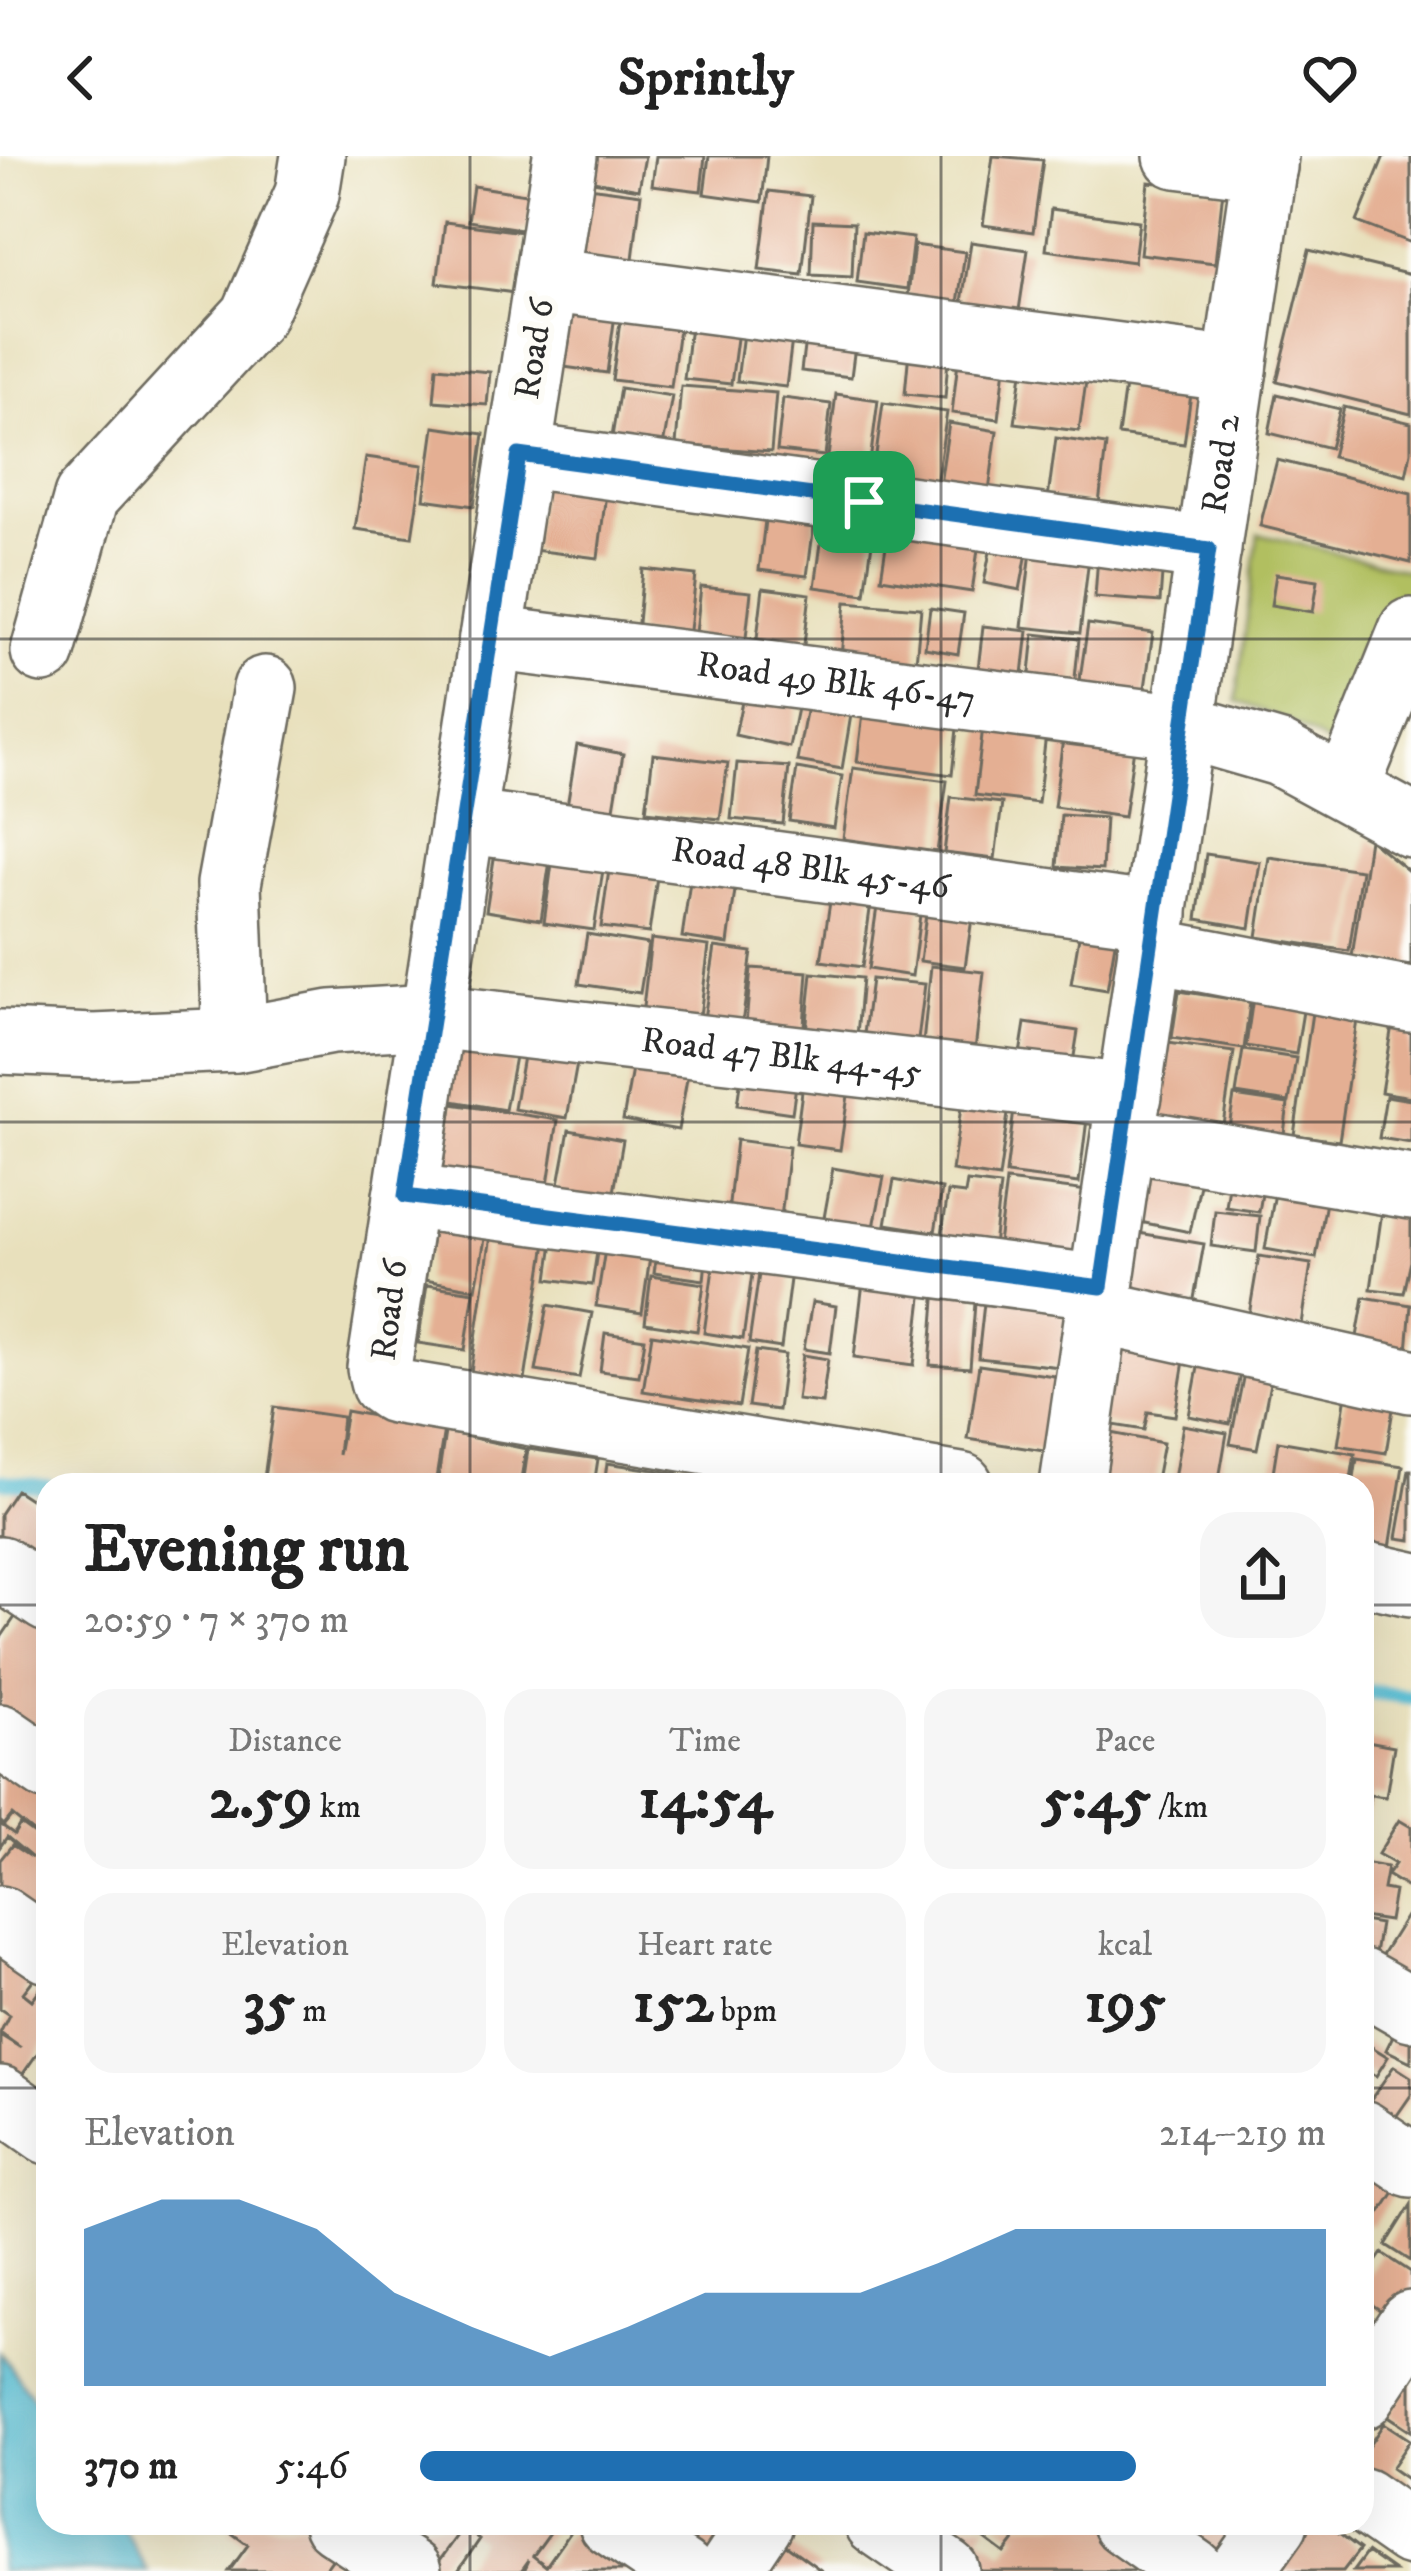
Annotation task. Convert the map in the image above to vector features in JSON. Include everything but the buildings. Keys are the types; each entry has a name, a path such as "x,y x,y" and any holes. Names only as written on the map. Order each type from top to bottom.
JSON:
{"street":[{"path":"43,651 86,497 253,316 307,194 313,156"},
{"name":"Road 6","path":"565,156 379,1369 383,1384 393,1391 888,1473"},
{"path":"1176,156 1265,161"},
{"name":"Road 2","path":"1074,1473 1265,161"},
{"path":"546,280 1235,370"},
{"path":"519,455 1209,549"},
{"path":"1347,789 1411,630"},
{"name":"Road 49 Blk 46-47","path":"490,638 1184,726 1280,754 1411,825"},
{"path":"235,1040 230,884 265,688"},
{"name":"Road 48 Blk 45-46","path":"463,820 1153,933 1411,1000"},
{"name":"Road 47 Blk 44-45","path":"0,1042 94,1046 235,1040 331,1022 433,1016 1126,1118 1411,1187"},
{"path":"405,1196 1100,1300 1411,1381"},
{"path":"0,1568 36,1592"},
{"path":"1374,1576 1411,1584"},
{"path":"0,1736 36,1761"},
{"path":"0,1918 36,1943"},
{"path":"1374,1988 1411,2009"},
{"path":"0,2098 36,2124"},
{"path":"1374,2140 1411,2165"},
{"path":"1374,2508 1411,2534"},
{"path":"354,2535 409,2571"},
{"path":"629,2535 682,2571"},
{"path":"729,2571 753,2535"},
{"path":"894,2535 946,2571"},
{"path":"1142,2535 1192,2571"},
{"path":"1242,2571 1268,2535"}],"green space":[{"path":"1258,534 1411,571 1411,612 1351,758 1291,722 1236,701"}],"water":[{"path":"0,2352 36,2403 36,2535 127,2535 148,2571 0,2571"}],"waterway":[{"path":"0,1481 36,1486"},
{"path":"1374,1692 1411,1697"}],"route":[{"path":"519,455 864,502 1209,549 1101,1287 405,1196 519,455"}]}
